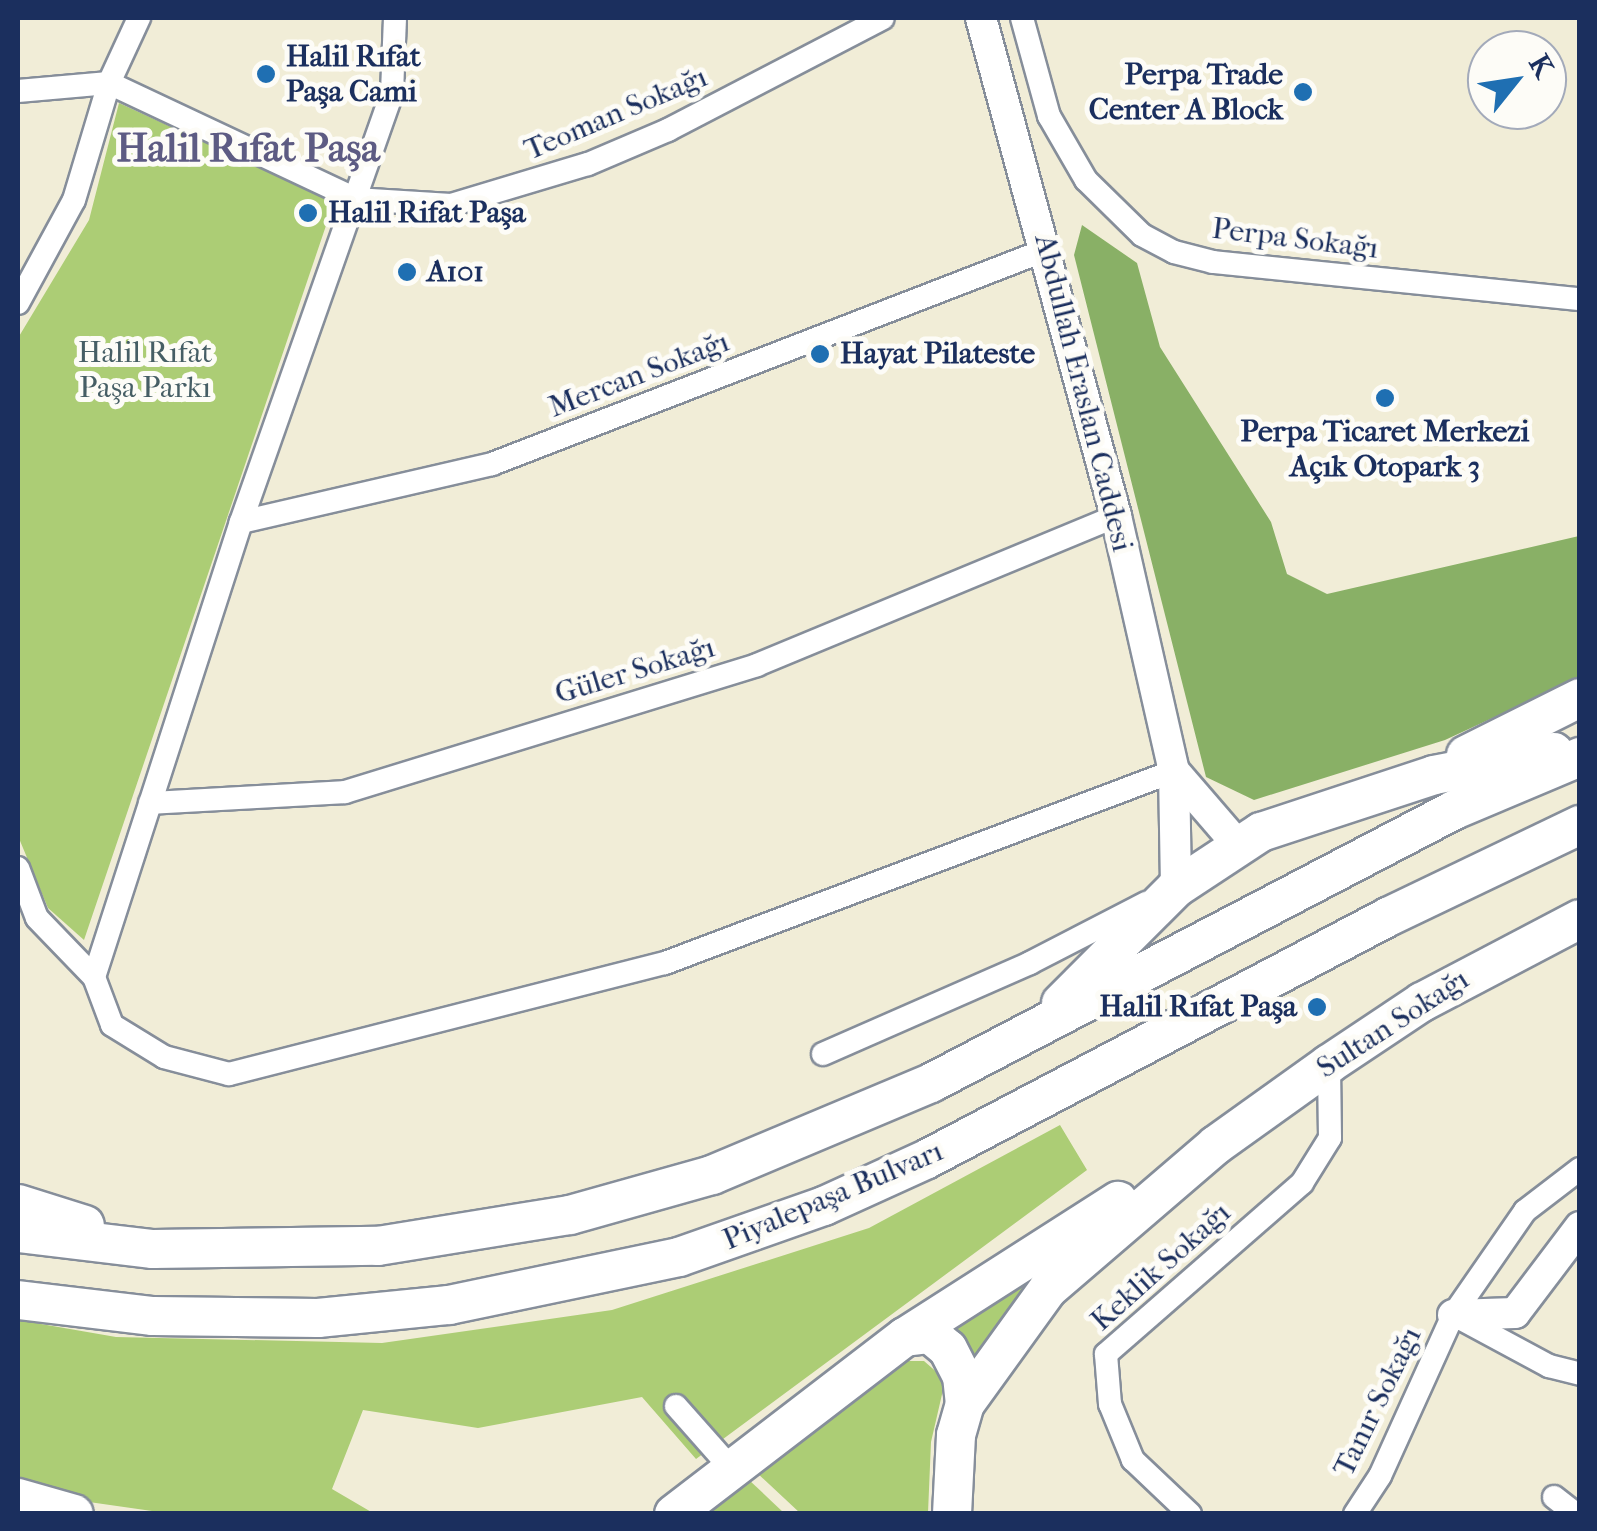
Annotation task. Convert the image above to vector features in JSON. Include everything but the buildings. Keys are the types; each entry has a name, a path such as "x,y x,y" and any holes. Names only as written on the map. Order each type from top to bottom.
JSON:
{"main road":[{"path":"1434,775 1580,698"},
{"path":"1044,1025 1066,996 1176,888 1237,844 1434,775 1499,759 1580,755"},
{"name":"Piyalepaşa Bulvarı","path":"18,1233 153,1249 378,1246 570,1215 712,1175 799,1142 1044,1025 1438,819 1580,755"},
{"name":"Piyalepaşa Bulvarı","path":"18,1300 152,1316 318,1318 448,1305 679,1256 824,1206 927,1159 1388,917 1580,826"},
{"name":"Sultan Sokağı","path":"1216,1145 1422,1002 1580,920"},
{"path":"674,1514 905,1337 1216,1145"},
{"path":"952,1514 956,1435 965,1404 1048,1289 1216,1145"},
{"path":"18,1204 153,1249"},
{"path":"905,1337 930,1334 948,1349 962,1376 965,1404"},
{"path":"18,1498 74,1514"}],"street":[{"path":"18,303 74,200 109,83 139,18"},
{"path":"94,978 241,522 392,93 395,18"},
{"name":"Teoman Sokağı","path":"355,199 451,205 571,170 668,130 883,18"},
{"name":"Abdullah Eraslan Caddesi","path":"980,18 1048,249 1116,516 1174,771 1176,888"},
{"name":"Perpa Sokağı","path":"1022,18 1049,116 1086,180 1142,235 1174,252 1213,262 1580,299"},
{"path":"18,91 109,83 355,199"},
{"name":"Mercan Sokağı","path":"241,522 492,464 1048,249"},
{"name":"Güler Sokağı","path":"150,803 345,792 757,665 1116,516"},
{"path":"18,868 37,918 94,978 112,1025 164,1056 229,1074 665,963 1174,771"},
{"name":"Abdullah Eraslan Caddesi","path":"1174,771 1237,844"},
{"path":"824,1054 1030,963 1176,888"},
{"name":"Keklik Sokağı","path":"1190,1514 1132,1460 1110,1404 1106,1354 1302,1183 1330,1138 1329,1064"},
{"name":"Tanır Sokağı","path":"1354,1514 1380,1476 1453,1314 1526,1211 1580,1169"},
{"path":"1453,1314 1515,1313 1580,1227"},
{"path":"1453,1314 1549,1366 1580,1374"},
{"path":"676,1406 730,1468"},
{"path":"1554,1497 1576,1514"}],"green space":[{"name":"Halil Rıfat Paşa Parkı","path":"119,103 334,202 84,940 48,908 18,836 18,338 89,220"},
{"path":"1082,225 1137,263 1160,347 1271,522 1287,574 1327,594 1579,536 1579,678 1445,740 1254,800 1206,777 1074,255"},
{"path":"1060,1125 1087,1170 696,1459 642,1397 478,1428 363,1410 332,1489 373,1513 166,1513 82,1501 18,1478 18,1320 116,1337 382,1343 612,1310 869,1228"},
{"path":"1024,1282 1025,1287 974,1357 950,1325"},
{"path":"904,1361 924,1361 940,1375 943,1390 931,1442 928,1513 800,1513 755,1471"},
{"path":"748,1479 784,1513 709,1514"}],"place":[{"name":"Halil Rıfat Paşa Cami","path":"266,74"},
{"name":"Perpa Trade Center A Block","path":"1303,92"},
{"name":"Halil Rifat Paşa","path":"308,213"},
{"name":"A101","path":"407,272"},
{"name":"Hayat Pilateste","path":"820,354"},
{"name":"Perpa Ticaret Merkezi Açık Otopark 3","path":"1385,398"},
{"name":"Halil Rıfat Paşa","path":"1317,1007"}],"district":[{"name":"Halil Rıfat Paşa","path":"248,148"}]}
